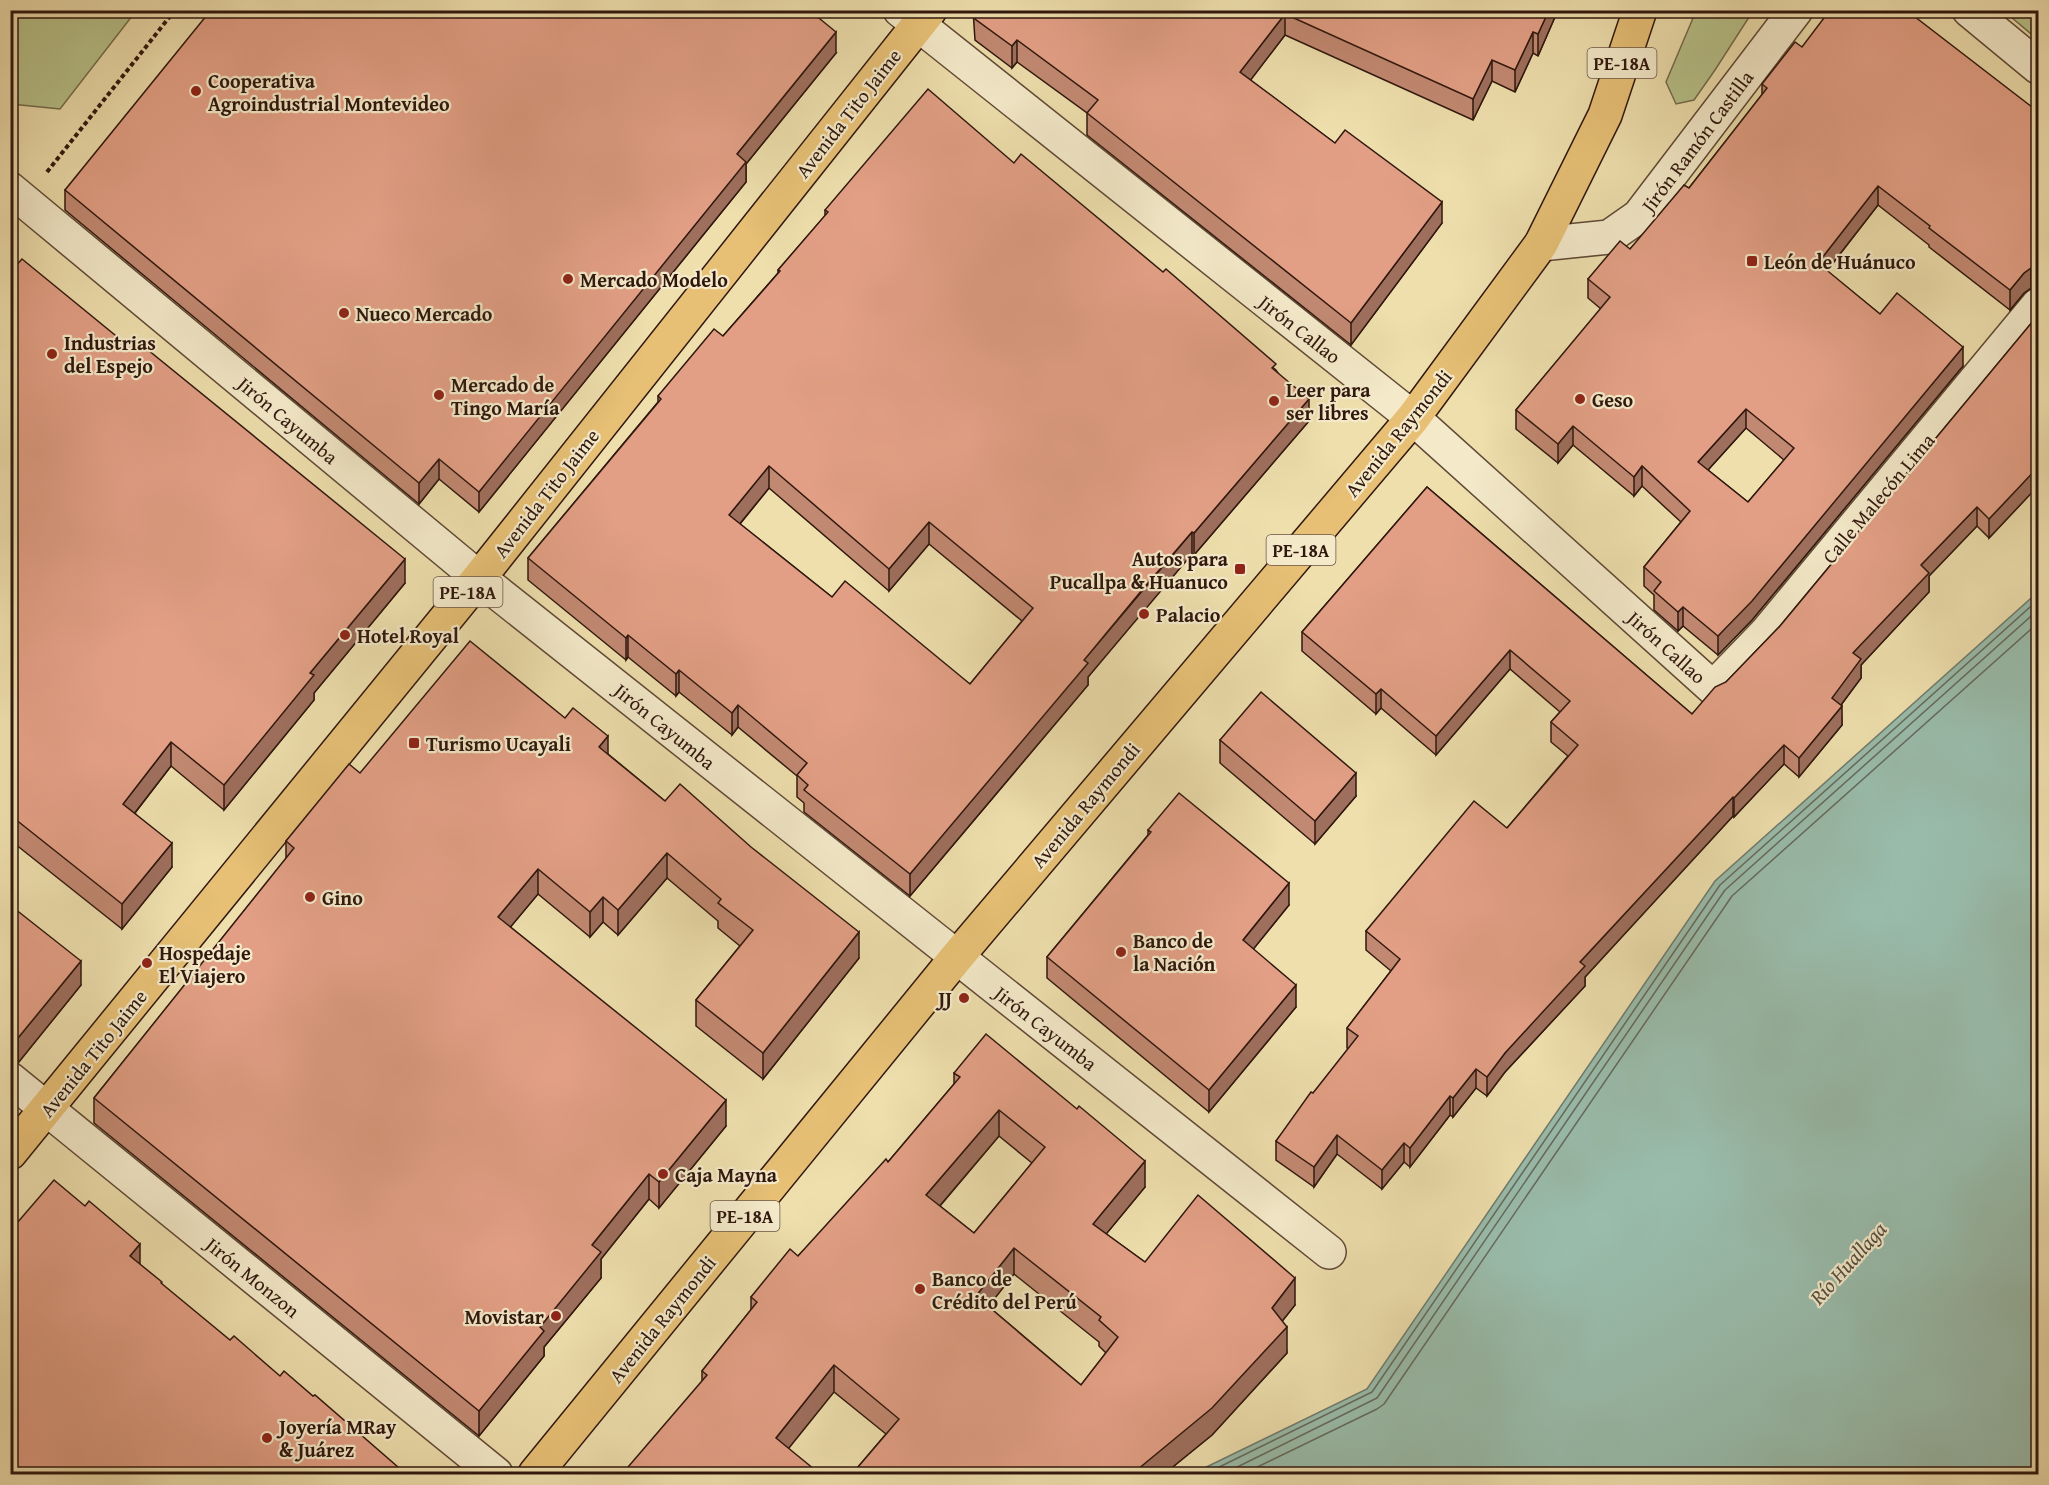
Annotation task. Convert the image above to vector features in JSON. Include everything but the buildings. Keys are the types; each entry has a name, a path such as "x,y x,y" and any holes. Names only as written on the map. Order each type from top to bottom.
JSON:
{"highway":[{"name":"Avenida Raymondi","path":"535,1474 956,958 1413,418 1541,244 1605,115 1640,10"},
{"name":"Avenida Tito Jaime","path":"10,1153 479,578 916,15"}],"street":[{"name":"Jirón Ramón Castilla","path":"1541,244 1609,237 1639,216 1796,10"},
{"path":"1969,10 2038,67"},
{"name":"Jirón Callao","path":"916,15 1413,418 1713,688"},
{"name":"Jirón Cayumba","path":"15,202 479,578 1329,1252"},
{"name":"Calle Malecón Lima","path":"1713,688 1766,633 2038,305"},
{"name":"Jirón Monzon","path":"10,1079 496,1474"}],"path":[{"path":"15,202 175,10"}],"green space":[{"path":"11,10 136,11 60,109 11,104"},
{"path":"1696,11 1753,11 1694,100 1676,104 1666,82"},
{"path":"2004,11 2038,11 2038,40"}],"water":[{"name":"Río Huallaga","path":"2038,592 2038,1474 1192,1474 1367,1389 1715,881"}],"place":[{"name":"Cooperativa Agroindustrial Montevideo","path":"196,91"},
{"name":"León de Huánuco","path":"1752,261"},
{"name":"Mercado Modelo","path":"568,279"},
{"name":"Nueco Mercado","path":"344,313"},
{"name":"Industrias del Espejo","path":"52,354"},
{"name":"Mercado de Tingo María","path":"439,395"},
{"name":"Geso","path":"1580,399"},
{"name":"Leer para ser libres","path":"1274,401"},
{"name":"Autos para Pucallpa & Huanuco","path":"1240,569"},
{"name":"Palacio","path":"1144,614"},
{"name":"Hotel Royal","path":"345,635"},
{"name":"Turismo Ucayali","path":"414,743"},
{"name":"Gino","path":"310,897"},
{"name":"Banco de la Nación","path":"1121,952"},
{"name":"Hospedaje El Viajero","path":"147,963"},
{"name":"JJ","path":"964,998"},
{"name":"Caja Mayna","path":"663,1174"},
{"name":"Banco de Crédito del Perú","path":"920,1289"},
{"name":"Movistar","path":"556,1316"},
{"name":"Joyería MRay & Juárez","path":"267,1438"}]}
